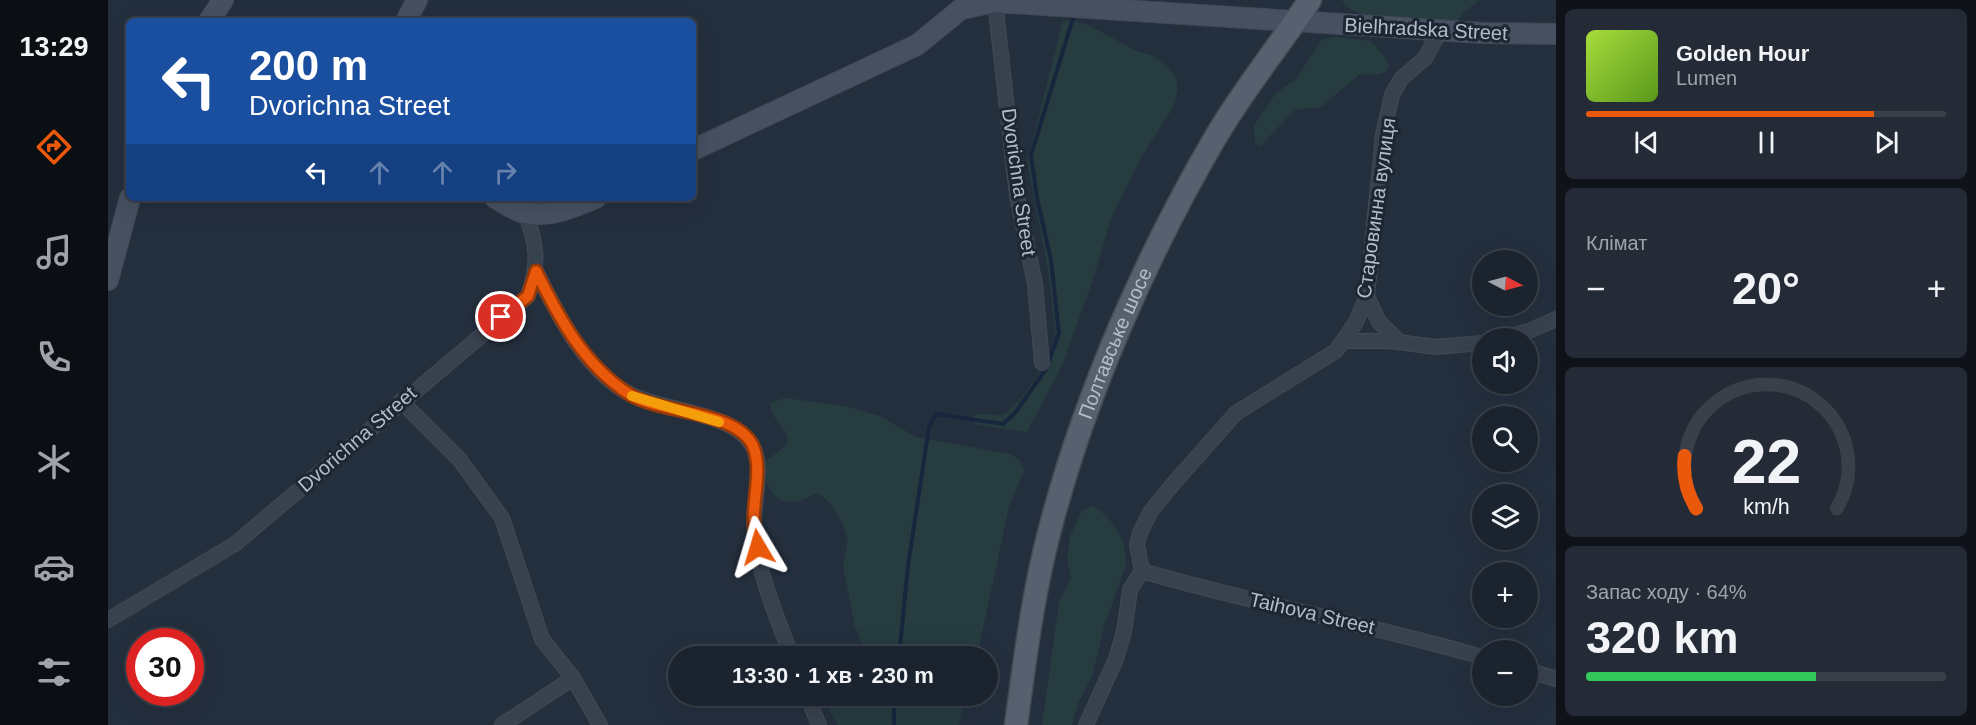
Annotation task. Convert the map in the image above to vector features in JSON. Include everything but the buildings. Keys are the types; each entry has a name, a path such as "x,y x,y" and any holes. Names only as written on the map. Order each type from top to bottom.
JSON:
{"main road":[{"name":"Полтавське шосе","path":"1016,725 1034,600 1050,529 1068,468 1114,340 1162,238 1215,137 1310,0"}],"street":[{"path":"211,18 223,0"},
{"path":"407,18 417,0"},
{"path":"696,149 917,45 961,9 995,2 1296,20"},
{"name":"Dvorichna Street","path":"995,2 1017,196 1035,284 1042,363"},
{"name":"Bielhradska Street","path":"1296,20 1440,31 1556,34"},
{"name":"Старовинна вулиця","path":"1142,571 1137,544 1140,533 1151,511 1193,461 1236,413 1336,351 1344,341 1367,296 1383,135 1392,95 1401,79 1425,58 1440,31"},
{"path":"108,280 129,201"},
{"path":"501,201 525,213 554,212 574,208 589,201"},
{"name":"Dvorichna Street","path":"108,620 235,544 401,400 528,296 536,271 536,244 525,213"},
{"path":"536,271 557,314 587,358 611,380 631,395 736,428 753,446 757,464 754,524 766,591 788,646"},
{"path":"1367,296 1379,322 1401,343"},
{"path":"1536,328 1556,319"},
{"path":"1344,341 1436,347 1472,345"},
{"path":"401,400 459,459 502,518 542,639 573,678 600,725"},
{"path":"1086,725 1116,659 1124,632 1130,590 1142,571"},
{"name":"Taihova Street","path":"1142,571 1186,584 1416,638 1472,654"},
{"path":"1538,673 1556,679"},
{"path":"502,725 573,678"},
{"path":"811,706 819,725"}],"green space":[{"path":"1342,0 1480,0 1464,12 1455,23 1376,17 1349,8"},
{"path":"1063,20 1086,24 1137,51 1154,56 1169,68 1176,78 1178,88 1174,106 1142,156 1111,219 1092,283 1061,368 1027,432 978,425 973,422 973,416 1003,415 1020,400 1041,371 1056,338 1048,269 1027,162"},
{"path":"1337,37 1371,41 1388,61 1389,67 1380,74 1360,74 1321,107 1295,110 1260,146 1255,144 1254,125 1276,93 1296,79 1322,39"},
{"path":"785,398 845,406 880,416 916,437 1010,454 1020,460 1024,471 1009,507 979,646 863,646 855,626 843,566 848,541 843,524 831,504 818,493 797,501 783,501 772,493 766,481 764,461 778,452 788,439 772,412 770,403"},
{"path":"1093,506 1107,517 1118,531 1124,547 1126,565 1104,627 1092,677 1079,701 1072,725 1042,725 1059,603 1071,579 1067,558 1070,536 1082,511"},
{"path":"827,706 964,706 959,725 838,725"}],"waterway":[{"path":"900,646 908,566 929,427 936,414 1003,424 1015,413 1046,369 1059,333 1051,260 1037,198 1031,155 1074,15"},
{"path":"894,706 894,725"}],"slow traffic":[{"path":"632,396 719,422"}],"route":[{"path":"501,317 528,296 536,271 557,314 587,358 611,380 631,395 736,428 753,446 757,464 754,524 758,547"}]}
